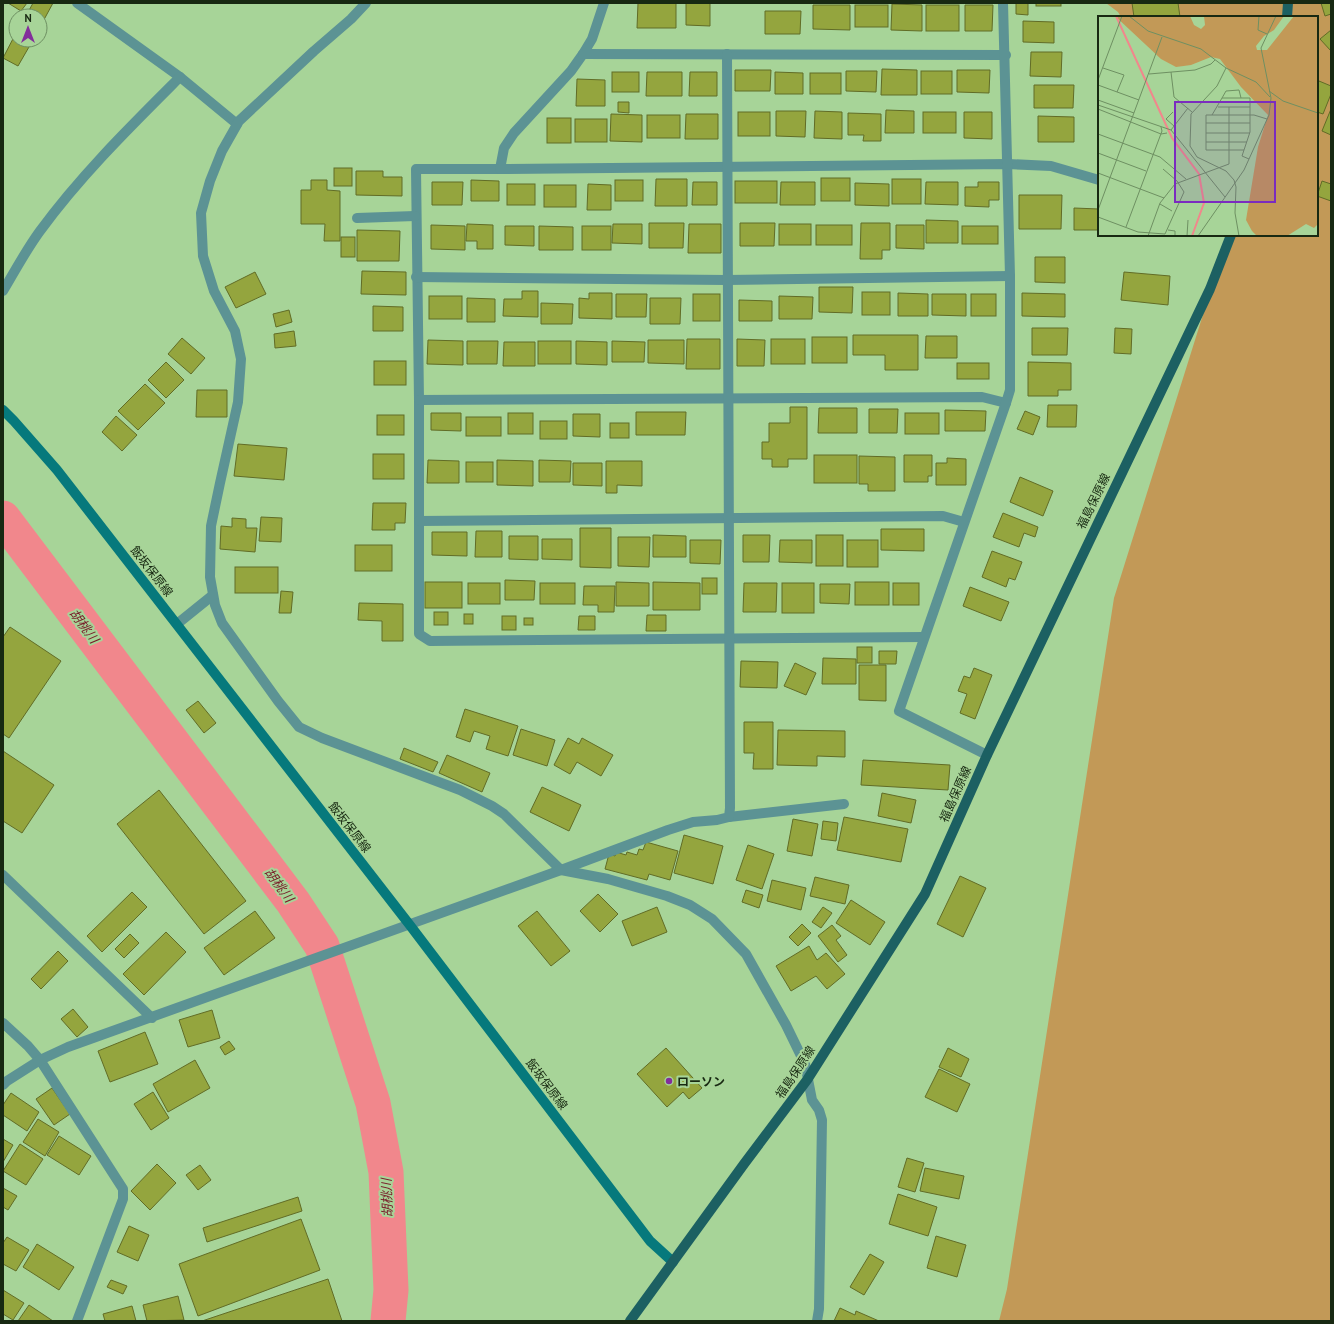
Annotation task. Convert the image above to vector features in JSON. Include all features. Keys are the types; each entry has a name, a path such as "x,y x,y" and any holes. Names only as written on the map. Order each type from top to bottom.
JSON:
{"main road":[{"path":"1287,16 1288,3"},
{"name":"福島保原線","path":"630,1321 744,1164 808,1080 925,894 987,755 1210,289 1230,236"},
{"name":"飯坂保原線","path":"3,410 58,470 409,924 650,1241 673,1262"}],"street":[{"path":"77,3 180,77 237,124"},
{"path":"366,3 351,19 262,99 237,124 222,151 210,181 201,213 203,256 214,291 235,330 241,359 238,402 212,526 210,578 215,605 222,623 278,702 298,727 460,790 492,806 504,814 561,870 608,879 667,896 690,905 712,919 746,954 801,1054 805,1064 812,1100 819,1110 822,1120 819,1309 817,1321"},
{"path":"500,169 504,148 514,133 570,71 583,54 592,39 604,3"},
{"path":"987,755 899,711 1010,390 1010,276 1004,3"},
{"path":"583,54 1006,55"},
{"path":"727,54 729,817"},
{"path":"3,291 39,232 61,204 95,163 180,77"},
{"path":"924,637 430,641 419,634 419,400 416,277 416,169 1008,164 1051,166 1098,180"},
{"path":"357,218 416,216"},
{"path":"416,277 727,280 1010,276"},
{"path":"419,400 982,397 1006,403"},
{"path":"419,521 943,516 964,522"},
{"path":"177,624 213,595"},
{"path":"3,1085 40,1060 68,1048 668,830 693,822 844,804"},
{"path":"3,875 152,1018"},
{"path":"3,1023 28,1046 40,1060 123,1189 123,1199 77,1321"}],"shaded area":[{"path":"1106,3 1331,3 1331,1321 999,1321 1007,1289 1114,598 1228,236 1318,236 1318,16 1120,16 1118,12"}],"building":[{"path":"8,3 27,3 23,8 16,8"},
{"path":"33,3 53,3 48,12 48,8 30,8"},
{"path":"638,3 676,3 676,28 637,28"},
{"path":"686,3 710,3 710,26 686,25"},
{"path":"1016,3 1028,3 1028,15 1016,14"},
{"path":"1036,3 1061,3 1061,6 1036,6"},
{"path":"1132,3 1178,3 1180,16 1134,16"},
{"path":"1321,3 1331,3 1331,14 1325,16"},
{"path":"892,4 922,5 922,31 891,30"},
{"path":"813,5 850,5 850,30 813,29"},
{"path":"855,5 888,5 888,27 855,27"},
{"path":"926,5 959,5 959,31 926,31"},
{"path":"965,5 993,5 992,31 965,31"},
{"path":"765,11 801,11 800,34 765,34"},
{"path":"1023,21 1054,22 1054,43 1023,42"},
{"path":"1331,30 1331,51 1320,39"},
{"path":"8,48 28,48 18,66 3,58"},
{"path":"1031,52 1062,52 1061,77 1030,76"},
{"path":"882,69 917,70 917,95 881,95"},
{"path":"735,70 771,70 770,91 735,91"},
{"path":"957,70 990,70 989,93 957,92"},
{"path":"846,71 877,71 876,92 846,91"},
{"path":"921,71 952,71 952,94 921,94"},
{"path":"612,72 639,72 639,92 612,92"},
{"path":"647,72 682,72 682,96 646,96"},
{"path":"690,72 717,72 717,96 689,96"},
{"path":"775,72 803,73 803,94 775,94"},
{"path":"810,73 841,73 841,94 810,94"},
{"path":"577,79 605,80 605,106 576,106"},
{"path":"1319,81 1331,86 1331,94 1323,114 1318,112"},
{"path":"1034,85 1074,85 1073,108 1034,108"},
{"path":"618,102 629,102 629,113 618,112"},
{"path":"1331,109 1331,135 1322,131"},
{"path":"886,110 914,111 914,133 885,133"},
{"path":"776,111 806,111 805,137 776,136"},
{"path":"815,111 842,112 842,139 814,138"},
{"path":"738,112 770,112 770,136 738,136"},
{"path":"923,112 956,112 956,133 923,133"},
{"path":"964,112 992,112 992,139 964,138"},
{"path":"848,113 881,114 881,141 863,141 864,135 848,135"},
{"path":"611,114 642,115 642,142 610,141"},
{"path":"686,114 718,114 718,139 685,139"},
{"path":"647,115 680,115 680,138 647,138"},
{"path":"1038,116 1074,117 1074,142 1038,142"},
{"path":"547,118 571,118 571,143 547,143"},
{"path":"575,119 607,119 607,142 575,142"},
{"path":"334,168 352,168 352,186 334,186"},
{"path":"356,171 383,171 383,177 402,177 402,196 356,195"},
{"path":"821,178 850,178 850,201 821,201"},
{"path":"656,179 687,179 687,206 655,206"},
{"path":"892,179 921,179 921,204 892,204"},
{"path":"311,180 327,180 327,190 340,191 340,241 324,241 325,224 301,224 301,190 311,190"},
{"path":"471,180 499,181 499,201 471,201"},
{"path":"615,180 643,180 643,201 615,201"},
{"path":"735,181 777,181 777,203 735,203"},
{"path":"1322,181 1331,184 1331,201 1318,196"},
{"path":"432,182 463,182 462,205 432,205"},
{"path":"693,182 717,182 717,205 692,205"},
{"path":"781,182 815,182 815,205 780,205"},
{"path":"926,182 958,182 958,205 925,204"},
{"path":"978,182 999,182 999,200 989,200 989,207 965,206 965,187 978,187"},
{"path":"855,183 889,184 889,206 855,205"},
{"path":"507,184 535,184 535,205 507,205"},
{"path":"588,184 611,185 611,210 587,210"},
{"path":"544,185 576,185 576,207 544,207"},
{"path":"1019,195 1062,195 1061,229 1019,229"},
{"path":"1074,208 1098,209 1098,230 1074,230"},
{"path":"926,220 958,221 958,243 926,243"},
{"path":"649,223 684,223 683,248 649,248"},
{"path":"740,223 775,223 774,246 740,246"},
{"path":"861,223 890,223 890,250 882,250 882,259 860,259"},
{"path":"467,224 493,225 493,249 477,249 477,241 466,241"},
{"path":"613,224 642,224 642,244 612,243"},
{"path":"689,224 721,224 721,253 688,253"},
{"path":"779,224 811,224 811,245 779,245"},
{"path":"431,225 465,226 465,250 431,249"},
{"path":"816,225 852,225 852,245 816,245"},
{"path":"896,225 924,225 924,249 896,248"},
{"path":"505,226 534,226 534,246 505,245"},
{"path":"539,226 573,227 573,250 539,250"},
{"path":"582,226 611,226 611,250 582,250"},
{"path":"962,226 998,226 998,244 962,244"},
{"path":"357,230 400,231 399,261 357,261"},
{"path":"341,237 355,237 355,257 341,257"},
{"path":"1035,257 1065,257 1065,283 1035,282"},
{"path":"362,271 406,272 406,295 361,294"},
{"path":"255,272 266,294 236,308 225,287"},
{"path":"1124,272 1170,276 1168,305 1121,300"},
{"path":"819,287 853,287 852,313 819,312"},
{"path":"522,291 538,291 538,317 503,316 504,299 522,299"},
{"path":"862,292 890,292 890,315 862,315"},
{"path":"589,293 612,293 612,319 579,318 579,298 589,299"},
{"path":"898,293 928,294 928,316 898,316"},
{"path":"1022,293 1065,294 1065,317 1022,316"},
{"path":"616,294 647,294 646,317 616,317"},
{"path":"693,294 720,294 720,321 693,321"},
{"path":"932,294 966,294 966,316 932,315"},
{"path":"971,294 996,294 996,316 971,316"},
{"path":"429,296 462,296 462,319 429,319"},
{"path":"779,296 813,297 812,319 779,319"},
{"path":"467,298 495,299 495,322 467,322"},
{"path":"650,298 681,298 680,324 650,324"},
{"path":"739,300 772,301 772,321 739,321"},
{"path":"541,303 573,304 572,324 541,324"},
{"path":"373,306 403,307 403,331 373,331"},
{"path":"289,310 292,322 276,327 273,314"},
{"path":"1032,328 1068,328 1067,355 1032,355"},
{"path":"1115,328 1132,329 1131,354 1114,353"},
{"path":"294,331 296,346 275,348 274,334"},
{"path":"853,335 918,335 918,370 885,370 885,355 853,355"},
{"path":"926,336 957,336 957,358 925,358"},
{"path":"812,337 847,337 847,363 812,363"},
{"path":"182,338 205,358 191,374 168,354"},
{"path":"687,339 720,339 720,369 686,369"},
{"path":"737,339 765,340 764,366 737,366"},
{"path":"771,339 805,339 805,364 771,364"},
{"path":"428,340 463,341 463,365 427,364"},
{"path":"648,340 684,340 684,364 648,363"},
{"path":"467,341 498,341 497,364 467,364"},
{"path":"538,341 571,341 571,364 538,364"},
{"path":"576,341 607,342 607,365 576,364"},
{"path":"612,341 645,342 644,362 612,362"},
{"path":"504,342 535,342 535,366 503,366"},
{"path":"374,361 406,361 406,385 374,385"},
{"path":"166,362 184,380 166,398 148,380"},
{"path":"1028,362 1071,363 1071,390 1058,390 1058,396 1028,396"},
{"path":"957,363 989,363 989,379 957,379"},
{"path":"145,384 165,403 138,430 118,411"},
{"path":"197,390 227,390 227,417 196,417"},
{"path":"1048,405 1077,405 1076,427 1047,427"},
{"path":"790,407 807,407 807,459 788,459 788,467 772,467 772,459 762,459 762,442 769,442 769,423 790,423"},
{"path":"819,408 857,408 857,433 818,433"},
{"path":"869,409 898,409 897,433 869,433"},
{"path":"945,410 986,411 985,431 945,431"},
{"path":"1025,411 1040,417 1033,435 1017,429"},
{"path":"636,412 686,412 685,435 636,435"},
{"path":"431,413 461,413 461,431 431,430"},
{"path":"508,413 533,413 533,434 508,434"},
{"path":"905,413 939,413 939,434 905,434"},
{"path":"573,414 600,414 600,437 573,436"},
{"path":"377,415 404,415 404,435 377,435"},
{"path":"116,416 137,435 122,451 102,432"},
{"path":"466,417 501,417 501,436 466,436"},
{"path":"540,421 567,421 567,439 540,439"},
{"path":"610,423 629,423 629,438 610,438"},
{"path":"238,444 287,448 284,480 234,476"},
{"path":"373,454 404,454 404,479 373,479"},
{"path":"814,455 857,455 857,483 814,483"},
{"path":"904,455 932,455 932,476 928,476 928,482 904,482"},
{"path":"859,456 895,457 895,491 868,491 868,484 859,484"},
{"path":"947,458 966,459 966,485 936,485 936,463 947,463"},
{"path":"428,460 459,461 459,483 427,483"},
{"path":"497,460 533,461 533,486 497,485"},
{"path":"539,460 571,461 570,482 539,482"},
{"path":"606,461 642,461 642,486 617,485 617,493 606,493"},
{"path":"466,462 493,462 493,482 466,482"},
{"path":"573,463 602,463 602,486 573,485"},
{"path":"1020,477 1053,491 1043,516 1010,502"},
{"path":"373,503 406,503 405,523 395,523 395,530 372,530"},
{"path":"1003,513 1038,527 1035,537 1024,533 1019,547 993,537"},
{"path":"261,517 282,518 281,542 259,541"},
{"path":"232,518 246,519 246,528 257,528 255,552 220,549 221,526 232,527"},
{"path":"580,528 611,528 611,568 580,567"},
{"path":"881,529 924,529 924,551 881,550"},
{"path":"476,531 502,531 502,557 475,557"},
{"path":"432,532 467,532 467,556 432,555"},
{"path":"653,535 686,536 686,557 653,557"},
{"path":"743,535 770,535 769,562 743,562"},
{"path":"816,535 843,535 843,566 816,566"},
{"path":"509,536 538,536 538,560 509,559"},
{"path":"618,537 650,537 649,567 618,566"},
{"path":"542,539 572,539 572,560 542,559"},
{"path":"690,540 721,540 720,564 690,563"},
{"path":"780,540 812,540 812,563 779,562"},
{"path":"847,540 878,540 878,567 847,567"},
{"path":"355,545 392,545 392,571 355,571"},
{"path":"992,551 1022,562 1015,580 1009,578 1006,587 982,577"},
{"path":"235,567 278,567 278,593 235,593"},
{"path":"702,578 717,578 717,594 702,594"},
{"path":"505,580 535,581 534,600 505,600"},
{"path":"425,582 462,582 462,608 425,608"},
{"path":"616,582 649,583 649,606 616,606"},
{"path":"653,582 700,583 700,610 653,610"},
{"path":"855,582 889,582 889,605 855,605"},
{"path":"468,583 500,583 500,604 468,604"},
{"path":"540,583 575,583 575,604 540,604"},
{"path":"744,583 777,583 776,612 743,612"},
{"path":"782,583 814,583 814,613 782,613"},
{"path":"893,583 919,583 919,605 893,605"},
{"path":"820,584 850,584 849,604 820,603"},
{"path":"584,586 615,586 614,612 598,612 598,605 583,605"},
{"path":"970,587 1009,602 1001,621 963,606"},
{"path":"281,591 293,592 291,613 279,613"},
{"path":"359,603 403,604 403,641 382,641 382,621 358,620"},
{"path":"434,612 448,612 448,625 434,625"},
{"path":"464,614 473,614 473,624 464,624"},
{"path":"647,615 666,615 666,631 646,631"},
{"path":"502,616 516,616 516,630 502,630"},
{"path":"579,616 595,616 595,630 578,630"},
{"path":"524,618 533,618 533,625 524,625"},
{"path":"10,627 61,661 9,738 3,734 3,637"},
{"path":"857,647 872,647 872,663 857,663"},
{"path":"879,651 897,651 896,664 879,664"},
{"path":"823,658 856,659 856,684 822,684"},
{"path":"741,661 778,662 777,688 740,687"},
{"path":"795,663 816,673 806,695 784,686"},
{"path":"859,665 886,665 886,701 859,700"},
{"path":"974,668 992,675 975,719 960,713 967,694 958,691 964,676 970,678"},
{"path":"198,701 216,723 204,733 186,710"},
{"path":"465,709 518,726 508,756 486,749 490,736 474,731 470,742 456,737"},
{"path":"744,722 773,722 773,769 753,769 754,753 744,753"},
{"path":"521,729 555,740 547,766 513,755"},
{"path":"778,730 845,731 845,757 817,756 817,766 777,765"},
{"path":"568,738 579,744 582,738 613,755 601,776 577,762 570,774 554,765"},
{"path":"404,748 438,762 433,772 400,759"},
{"path":"3,751 54,785 22,833 3,821"},
{"path":"447,755 490,773 482,792 439,773"},
{"path":"863,760 950,765 948,790 861,785"},
{"path":"542,787 581,805 569,831 530,812"},
{"path":"159,790 246,901 204,934 117,824"},
{"path":"882,793 916,800 911,823 878,816"},
{"path":"844,817 908,829 901,862 837,850"},
{"path":"793,819 818,824 812,856 787,851"},
{"path":"823,821 838,823 836,841 821,839"},
{"path":"684,835 723,846 713,884 674,873"},
{"path":"646,842 678,851 670,880 649,874 647,880 605,869 609,854 615,856 616,852 626,855 627,852 637,855 639,849 643,850"},
{"path":"748,845 774,854 762,889 736,880"},
{"path":"960,876 986,888 963,937 937,924"},
{"path":"815,877 849,885 845,904 810,896"},
{"path":"772,880 806,888 801,910 767,901"},
{"path":"746,890 763,895 759,908 742,902"},
{"path":"132,892 147,907 102,952 87,936"},
{"path":"598,894 618,914 600,932 580,911"},
{"path":"851,900 885,922 870,945 836,923"},
{"path":"657,907 667,932 632,946 622,921"},
{"path":"823,907 832,913 821,928 812,922"},
{"path":"255,911 275,938 224,975 204,948"},
{"path":"537,911 570,951 551,966 518,926"},
{"path":"802,924 811,933 798,946 789,937"},
{"path":"832,925 841,936 836,940 847,955 838,962 818,936"},
{"path":"166,932 186,952 144,995 123,974"},
{"path":"130,934 139,943 124,958 115,949"},
{"path":"809,946 817,960 826,953 845,974 827,989 816,976 791,991 776,966"},
{"path":"58,951 68,961 41,989 31,979"},
{"path":"73,1009 88,1027 77,1037 61,1019"},
{"path":"212,1010 220,1038 188,1047 179,1020"},
{"path":"145,1032 158,1064 110,1082 98,1051"},
{"path":"229,1041 235,1049 225,1055 220,1047"},
{"name":"ローソン","path":"666,1048 702,1088 689,1099 683,1092 667,1107 637,1074"},
{"path":"948,1048 969,1059 961,1077 939,1067"},
{"path":"195,1060 210,1088 168,1112 153,1084"},
{"path":"939,1069 970,1084 957,1112 925,1097"},
{"path":"52,1088 70,1114 54,1125 36,1099"},
{"path":"153,1092 169,1118 151,1130 134,1104"},
{"path":"11,1093 39,1112 27,1131 3,1115 3,1105"},
{"path":"38,1119 59,1132 45,1156 23,1142"},
{"path":"59,1136 91,1156 79,1175 47,1155"},
{"path":"3,1139 13,1145 3,1162"},
{"path":"20,1144 43,1159 26,1185 3,1171"},
{"path":"907,1158 924,1163 915,1192 898,1187"},
{"path":"157,1164 176,1183 150,1210 131,1191"},
{"path":"200,1165 211,1180 198,1190 186,1175"},
{"path":"925,1168 964,1176 959,1199 920,1191"},
{"path":"3,1188 17,1196 8,1210 3,1207"},
{"path":"898,1194 937,1207 928,1236 889,1224"},
{"path":"298,1197 302,1211 207,1242 203,1228"},
{"path":"301,1219 320,1270 198,1316 179,1264"},
{"path":"129,1226 149,1235 138,1261 117,1252"},
{"path":"936,1236 966,1245 957,1277 927,1268"},
{"path":"7,1237 29,1250 16,1271 3,1264 3,1243"},
{"path":"37,1244 74,1267 59,1290 23,1267"},
{"path":"870,1254 884,1262 864,1295 850,1287"},
{"path":"328,1279 342,1321 202,1321"},
{"path":"111,1280 127,1286 123,1294 107,1287"},
{"path":"3,1290 24,1303 13,1320 3,1314"},
{"path":"178,1296 184,1320 147,1321 143,1305"},
{"path":"29,1305 53,1321 18,1321"},
{"path":"132,1306 136,1321 105,1321 103,1314"},
{"path":"840,1308 855,1315 856,1311 879,1321 834,1321"}],"waterway":[{"name":"胡桃川","path":"3,518 293,902 322,946 373,1103 386,1172 391,1290 388,1321"}],"place":[{"name":"ローソン","path":"669,1081"}]}
